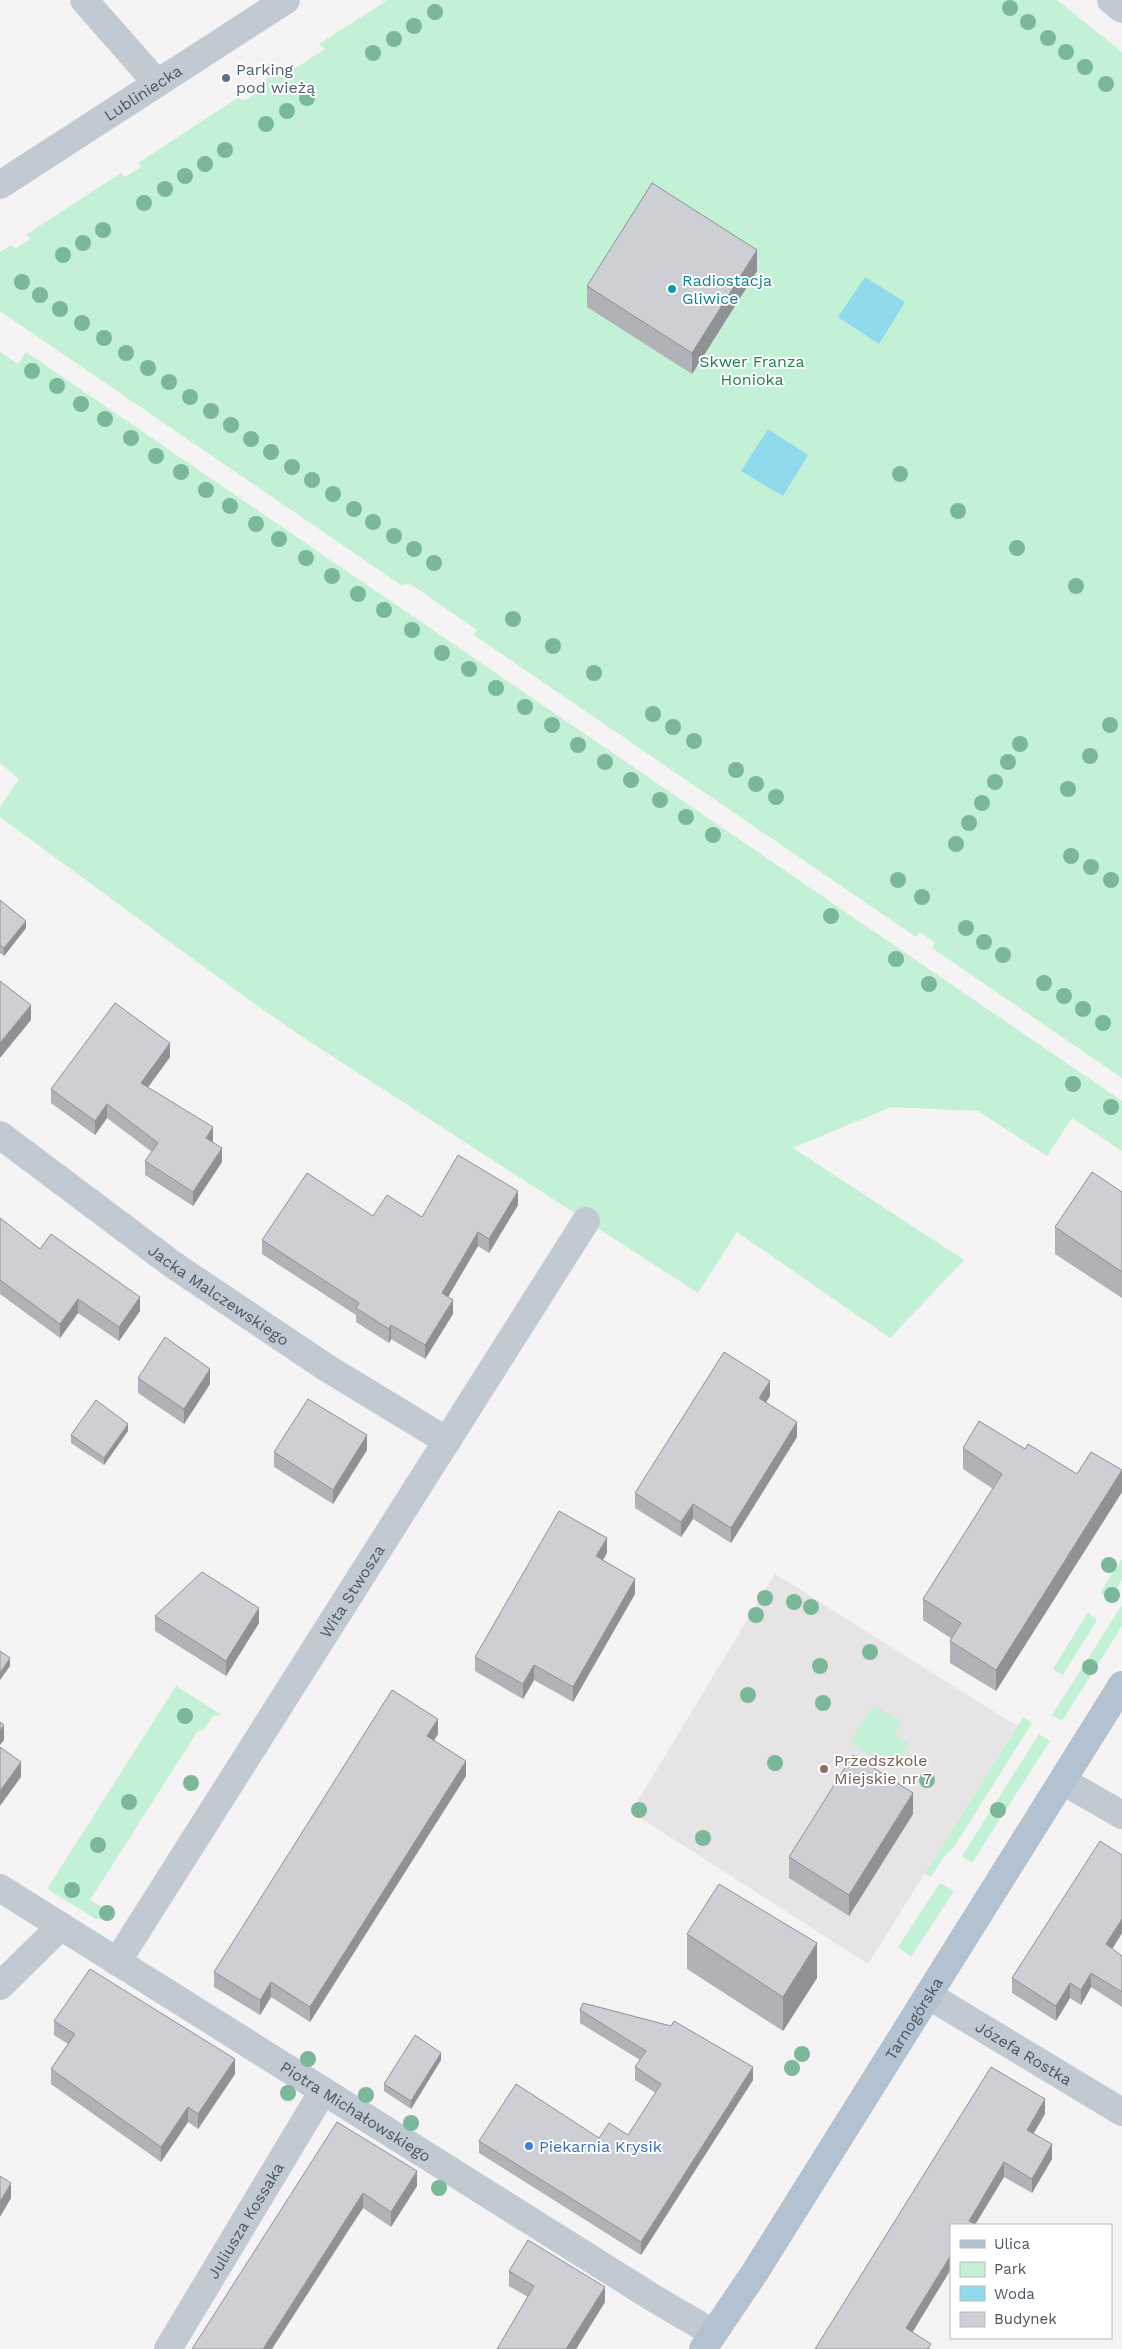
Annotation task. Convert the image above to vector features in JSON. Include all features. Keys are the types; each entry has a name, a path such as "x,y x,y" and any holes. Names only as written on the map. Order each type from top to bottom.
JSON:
{"main road":[{"name":"Tarnogórska","path":"708,2341 755,2272 1122,1685"}],"street":[{"path":"84,0 157,83"},
{"name":"Lubliniecka","path":"0,185 286,0"},
{"path":"1111,0 1122,9"},
{"name":"Jacka Malczewskiego","path":"0,1135 172,1264 327,1368 447,1441"},
{"name":"Wita Stwosza","path":"118,1962 586,1221"},
{"path":"1063,1781 1122,1815"},
{"name":"Piotra Michałowskiego","path":"0,1888 655,2299 708,2341"},
{"path":"0,1986 61,1926"},
{"name":"Józefa Rostka","path":"928,1995 1122,2112"},
{"name":"Juliusza Kossaka","path":"168,2349 323,2091"}],"shaded area":[{"name":"Przedszkole Miejskie nr 7","path":"775,1574 1017,1726 868,1964 631,1812"}],"green space":[{"name":"Skwer Franza Honioka","path":"388,0 1057,0 1122,52 1122,1078 932,948 935,943 920,932 916,937 474,635 477,630 409,583 401,585 0,311 0,252 11,245 15,249 30,239 27,234 121,173 125,177 141,167 138,163 239,97 243,101 258,92 255,86 284,67 291,71 325,49 319,44"},
{"path":"0,352 18,364 26,352 1122,1101 1122,1151 1072,1118 1047,1156 978,1111 891,1107 793,1148 964,1260 890,1338 737,1232 698,1293 301,1036 245,997 0,817 0,807 19,779 0,763"},
{"path":"1122,1559 1122,1580 1110,1599 1100,1593"},
{"path":"1122,1605 1122,1626 1062,1721 1052,1715"},
{"path":"1088,1612 1097,1620 1063,1675 1053,1669"},
{"path":"176,1686 222,1715 213,1716 203,1730 197,1732 90,1900 111,1913 109,1917 96,1919 47,1889"},
{"path":"874,1705 902,1722 894,1735 909,1744 893,1770 850,1742"},
{"path":"1023,1717 1032,1723 954,1847 943,1858 931,1877 925,1873"},
{"path":"1039,1734 1050,1741 972,1863 962,1856"},
{"path":"940,1883 954,1891 911,1957 898,1947"}],"water":[{"path":"865,277 905,302 879,344 838,317"},
{"path":"768,429 808,455 783,496 741,471"}],"building":[{"name":"Radiostacja Gliwice","path":"652,183 757,250 692,353 587,286"},
{"path":"0,900 26,921 4,948 0,945"},
{"path":"0,981 31,1005 0,1043"},
{"path":"115,1003 170,1043 141,1083 213,1127 206,1138 222,1148 193,1192 145,1161 158,1143 107,1104 95,1121 51,1089"},
{"path":"458,1155 518,1191 489,1239 478,1232 442,1293 453,1300 425,1345 391,1325 389,1329 356,1308 359,1303 262,1240 307,1173 373,1216 387,1195 422,1217"},
{"path":"1092,1172 1122,1192 1122,1272 1055,1227"},
{"path":"0,1218 40,1249 51,1234 140,1297 119,1327 78,1299 60,1324 0,1280"},
{"path":"165,1337 210,1369 184,1409 138,1378"},
{"path":"724,1352 770,1381 759,1398 797,1422 731,1528 693,1504 681,1522 635,1493"},
{"path":"308,1399 367,1435 333,1490 274,1452"},
{"path":"96,1400 128,1424 104,1458 71,1435"},
{"path":"979,1421 1025,1449 1028,1444 1077,1474 1091,1452 1122,1470 996,1670 950,1641 961,1623 923,1599 1002,1474 963,1448"},
{"path":"559,1511 607,1538 596,1556 635,1579 573,1687 534,1665 523,1684 475,1657"},
{"path":"202,1572 259,1608 226,1661 155,1616"},
{"path":"0,1651 10,1658 0,1673"},
{"path":"392,1690 438,1719 427,1736 466,1761 310,2007 271,1982 260,2000 214,1972"},
{"path":"0,1722 4,1725 0,1731"},
{"path":"0,1747 21,1762 0,1791"},
{"path":"853,1755 913,1793 849,1895 789,1857"},
{"path":"1100,1841 1122,1855 1122,1919 1106,1944 1122,1956 1122,1992 1091,1973 1081,1990 1070,1983 1056,2006 1012,1978"},
{"path":"719,1884 817,1943 783,1997 687,1934"},
{"path":"90,1969 235,2059 198,2114 188,2107 161,2147 51,2069 75,2034 54,2021"},
{"path":"583,2003 671,2026 674,2021 753,2067 641,2242 479,2141 516,2084 599,2138 609,2123 628,2135 661,2084 635,2067 646,2051 580,2010"},
{"path":"415,2035 441,2053 411,2101 384,2084"},
{"path":"991,2067 1045,2099 1027,2130 1052,2144 1032,2179 1004,2162 969,2221 975,2224 950,2224 950,2257 906,2328 931,2344 927,2349 815,2349"},
{"path":"337,2122 417,2171 391,2212 363,2193 263,2349 192,2349"},
{"path":"0,2176 11,2183 0,2202"},
{"path":"528,2240 605,2287 566,2349 497,2349 534,2286 509,2271"}],"place":[{"name":"Parking pod wieżą","path":"226,78"},
{"name":"Radiostacja Gliwice","path":"672,289"},
{"name":"Przedszkole Miejskie nr 7","path":"824,1769"},
{"name":"Piekarnia Krysik","path":"529,2146"}]}
